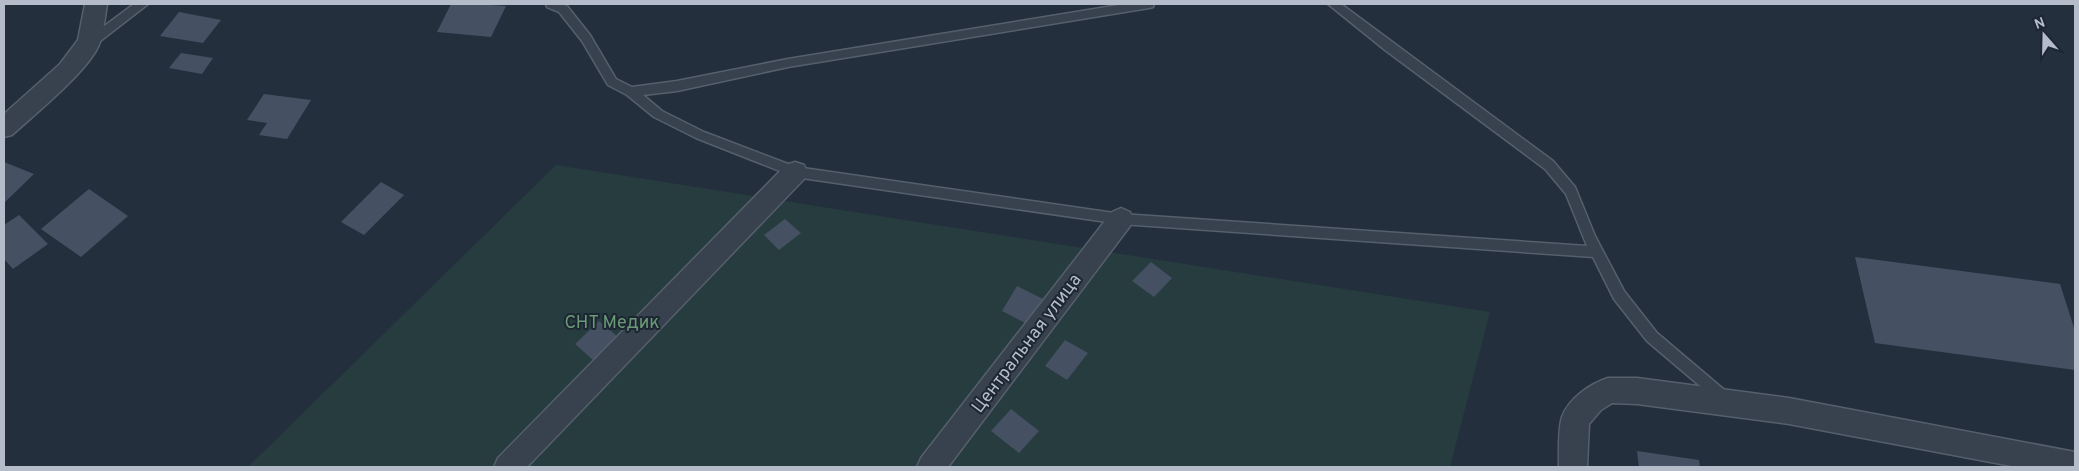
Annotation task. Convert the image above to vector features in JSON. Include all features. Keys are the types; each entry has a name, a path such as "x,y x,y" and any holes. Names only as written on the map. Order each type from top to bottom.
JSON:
{"street":[{"path":"4,127 68,70 89,44 103,4"},
{"path":"508,467 795,172"},
{"name":"Центральная улица","path":"931,467 1121,218"},
{"path":"1573,467 1575,419 1591,400 1608,390 1637,391 1789,411 2075,465"}],"lane":[{"path":"89,44 114,23 142,4"},
{"path":"551,4 563,9 586,38 612,82 631,92 658,114 700,135 795,172 1121,218 1597,252"},
{"path":"631,92 677,86 788,63 1149,4"},
{"path":"1334,4 1549,165 1571,191 1597,252 1619,295 1652,337 1730,403"}],"green space":[{"name":"СНТ Медик","path":"556,165 1490,312 1450,467 248,467"}],"building":[{"path":"451,4 506,6 491,37 437,32"},
{"path":"179,12 221,20 203,43 160,36"},
{"path":"181,53 213,58 202,74 169,68"},
{"path":"264,94 311,100 287,139 259,135 267,123 247,120"},
{"path":"4,162 34,174 4,203"},
{"path":"381,182 404,195 364,235 341,222"},
{"path":"89,189 128,216 81,257 41,229"},
{"path":"19,215 48,244 13,269 4,259 4,225"},
{"path":"785,219 801,233 779,250 764,235"},
{"path":"1855,257 2060,284 2075,331 2075,370 1875,343"},
{"path":"1151,262 1172,278 1154,297 1132,281"},
{"path":"1017,286 1043,299 1027,324 1002,311"},
{"path":"599,321 618,337 593,360 575,344"},
{"path":"1065,340 1088,353 1067,380 1045,366"},
{"path":"1011,409 1039,431 1019,453 991,431"},
{"path":"1637,451 1699,460 1700,467 1639,467"}]}
